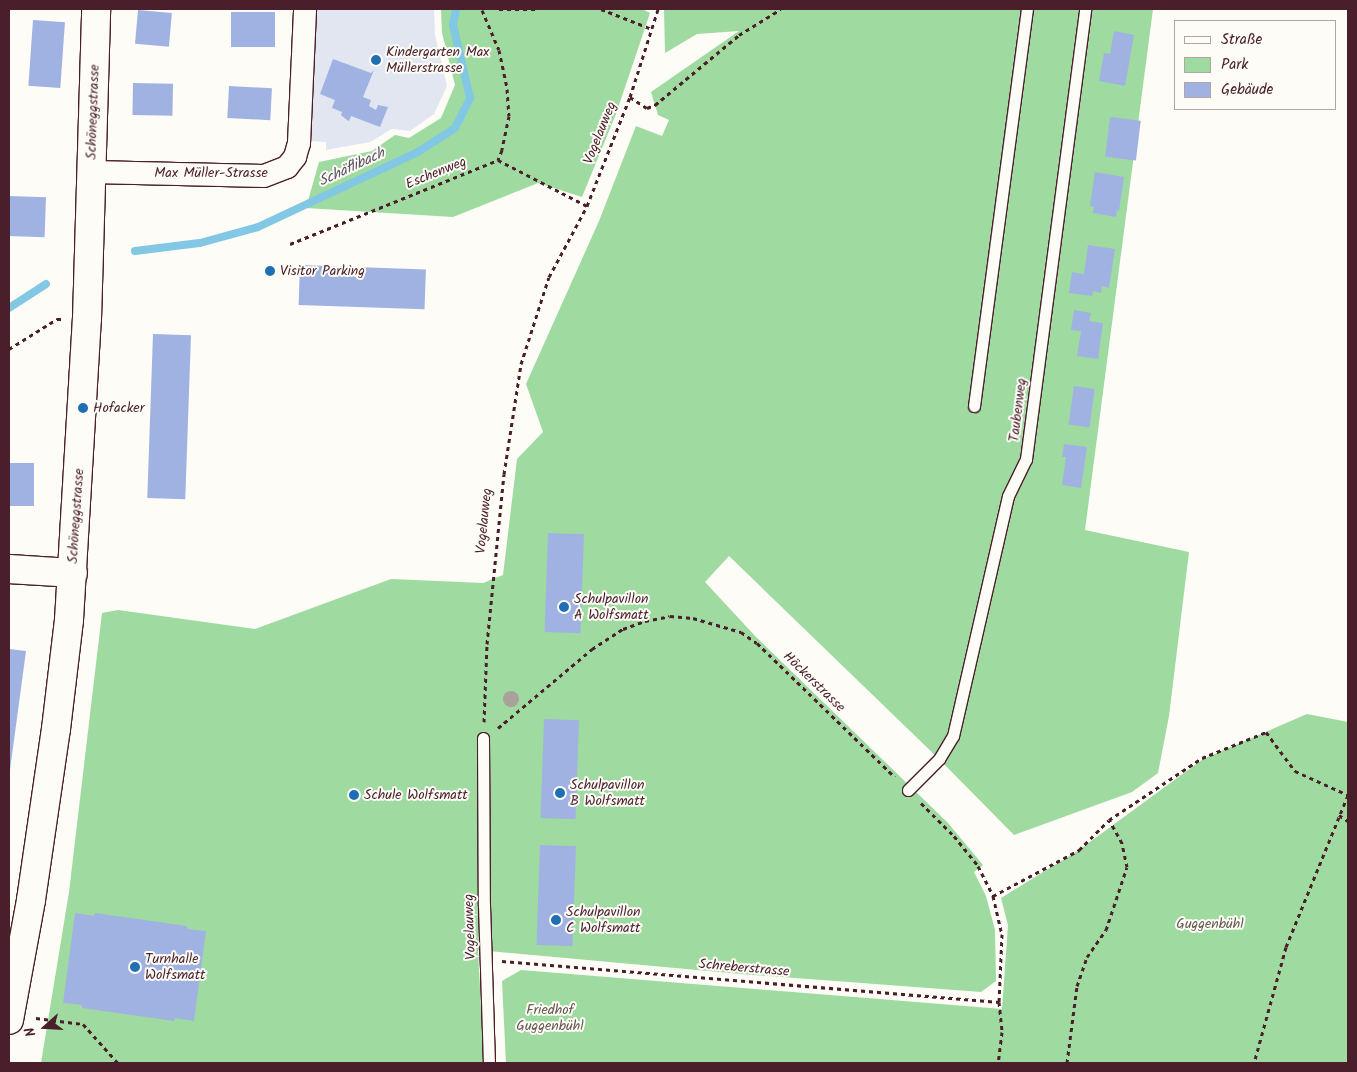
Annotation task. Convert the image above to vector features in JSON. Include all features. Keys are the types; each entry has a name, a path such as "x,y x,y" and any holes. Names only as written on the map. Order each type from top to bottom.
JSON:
{"street":[{"name":"Schöneggstrasse","path":"10,1016 31,900 56,729 72,572 87,319 96,9"},
{"name":"Max Müller-Strasse","path":"92,172 264,176 287,167 295,157 299,143 305,9"},
{"path":"9,569 72,572"}],"lane":[{"path":"974,406 1027,9"},
{"name":"Taubenweg","path":"908,790 939,759 953,736 1008,496 1026,459 1085,9"},
{"name":"Vogelauweg","path":"483,738 484,906 489,1063"}],"path":[{"path":"483,9 499,50 507,89 509,116 498,160 540,180 587,206"},
{"path":"499,9 536,9"},
{"path":"601,9 652,29"},
{"name":"Vogelauweg","path":"483,738 488,634 504,474 521,364 549,277 587,206 630,97 658,9"},
{"path":"630,97 647,108 656,105 740,35 781,9"},
{"name":"Eschenweg","path":"290,244 498,160"},
{"name":"Höckerstrasse","path":"483,738 492,734 592,649 623,629 645,621 670,616 693,618 741,632 756,644 908,790 960,843 978,866 993,896 1002,934 998,1002 1002,1032 998,1063"},
{"path":"993,896 1079,850 1109,820 1202,758 1266,732 1295,770 1348,795 1286,947 1254,1063"},
{"path":"1339,815 1348,821"},
{"path":"1067,1063 1077,986 1087,957 1106,930 1127,867 1122,843 1109,820"},
{"name":"Schreberstrasse","path":"487,962 517,962 998,1002"},
{"path":"10,1016 83,1024 118,1063"}],"shaded area":[{"name":"Kindergarten Max Müllerstrasse","path":"313,9 434,9 435,35 447,86 434,114 410,131 392,129 370,142 326,150 326,142 309,141"}],"green space":[{"path":"441,9 642,9 650,13 616,114 582,197 538,183 453,217 306,208 319,162 372,151 395,135 409,138 441,118 455,85 442,33"},
{"path":"664,9 1153,9 1085,530 1189,552 1169,716 1158,773 1132,792 1014,835 939,759 729,556 705,582 756,637 948,823 983,865 974,872 986,896 995,930 996,981 981,992 741,974 478,950 484,1063 41,1063 69,892 102,613 118,610 255,629 391,579 483,583 503,575 517,459 543,432 526,384 599,221 636,126 662,136 669,120 658,115 651,92 739,31 697,34 665,53"},
{"name":"Guggenbühl","path":"1307,714 1348,722 1348,1063 506,1063 502,981 521,970 1002,1009 1008,925 1001,898 1079,850 1203,759"}],"building":[{"path":"138,10 172,13 169,47 135,44"},
{"path":"231,12 275,12 275,47 231,47"},
{"path":"33,20 65,22 60,88 28,86"},
{"path":"1114,31 1134,35 1125,86 1099,81 1104,53 1110,54"},
{"path":"333,59 371,73 374,70 363,97 371,100 369,106 376,110 378,105 388,107 380,127 351,116 349,121 347,120 341,115 342,112 332,108 335,100 320,94"},
{"path":"133,83 173,84 172,116 132,115"},
{"path":"229,86 272,88 270,120 227,118"},
{"path":"1110,117 1141,121 1136,160 1105,157"},
{"path":"1095,172 1124,177 1119,211 1117,210 1116,217 1093,213 1094,207 1090,206"},
{"path":"9,196 46,197 45,237 9,236"},
{"path":"1088,245 1115,249 1109,288 1102,286 1101,293 1093,291 1092,296 1069,293 1072,272 1084,274"},
{"path":"300,265 426,269 425,309 299,305"},
{"path":"1074,310 1091,313 1089,321 1103,323 1098,359 1077,356 1081,331 1071,330"},
{"path":"153,334 191,335 185,499 147,498"},
{"path":"1074,386 1095,389 1089,428 1069,425"},
{"path":"1064,444 1087,447 1081,488 1062,485 1066,457 1062,457"},
{"path":"9,463 34,463 34,506 9,506"},
{"name":"Schulpavillon A Wolfsmatt","path":"548,533 584,534 581,633 545,632"},
{"path":"9,649 26,651 10,770 9,770"},
{"name":"Schulpavillon B Wolfsmatt","path":"544,719 579,720 576,819 541,818"},
{"name":"Schulpavillon C Wolfsmatt","path":"540,845 576,846 572,946 537,945"},
{"name":"Turnhalle Wolfsmatt","path":"75,913 94,916 95,913 187,926 187,929 206,931 194,1021 175,1018 174,1021 82,1008 82,1005 63,1003"}],"waterway":[{"name":"Schäflibach","path":"135,251 200,243 258,227 418,152 455,128 470,98 453,25 456,9"},
{"name":"Schäflibach","path":"9,308 46,284"}],"place":[{"name":"Kindergarten Max Müllerstrasse","path":"376,60"},
{"name":"Visitor Parking","path":"270,271"},
{"name":"Hofacker","path":"83,408"},
{"name":"Schulpavillon A Wolfsmatt","path":"564,607"},
{"name":"Schulpavillon B Wolfsmatt","path":"560,793"},
{"name":"Schule Wolfsmatt","path":"354,795"},
{"name":"Schulpavillon C Wolfsmatt","path":"556,920"},
{"name":"Turnhalle Wolfsmatt","path":"135,967"}],"park label":[{"name":"Friedhof Guggenbühl","path":"550,1018"}]}
